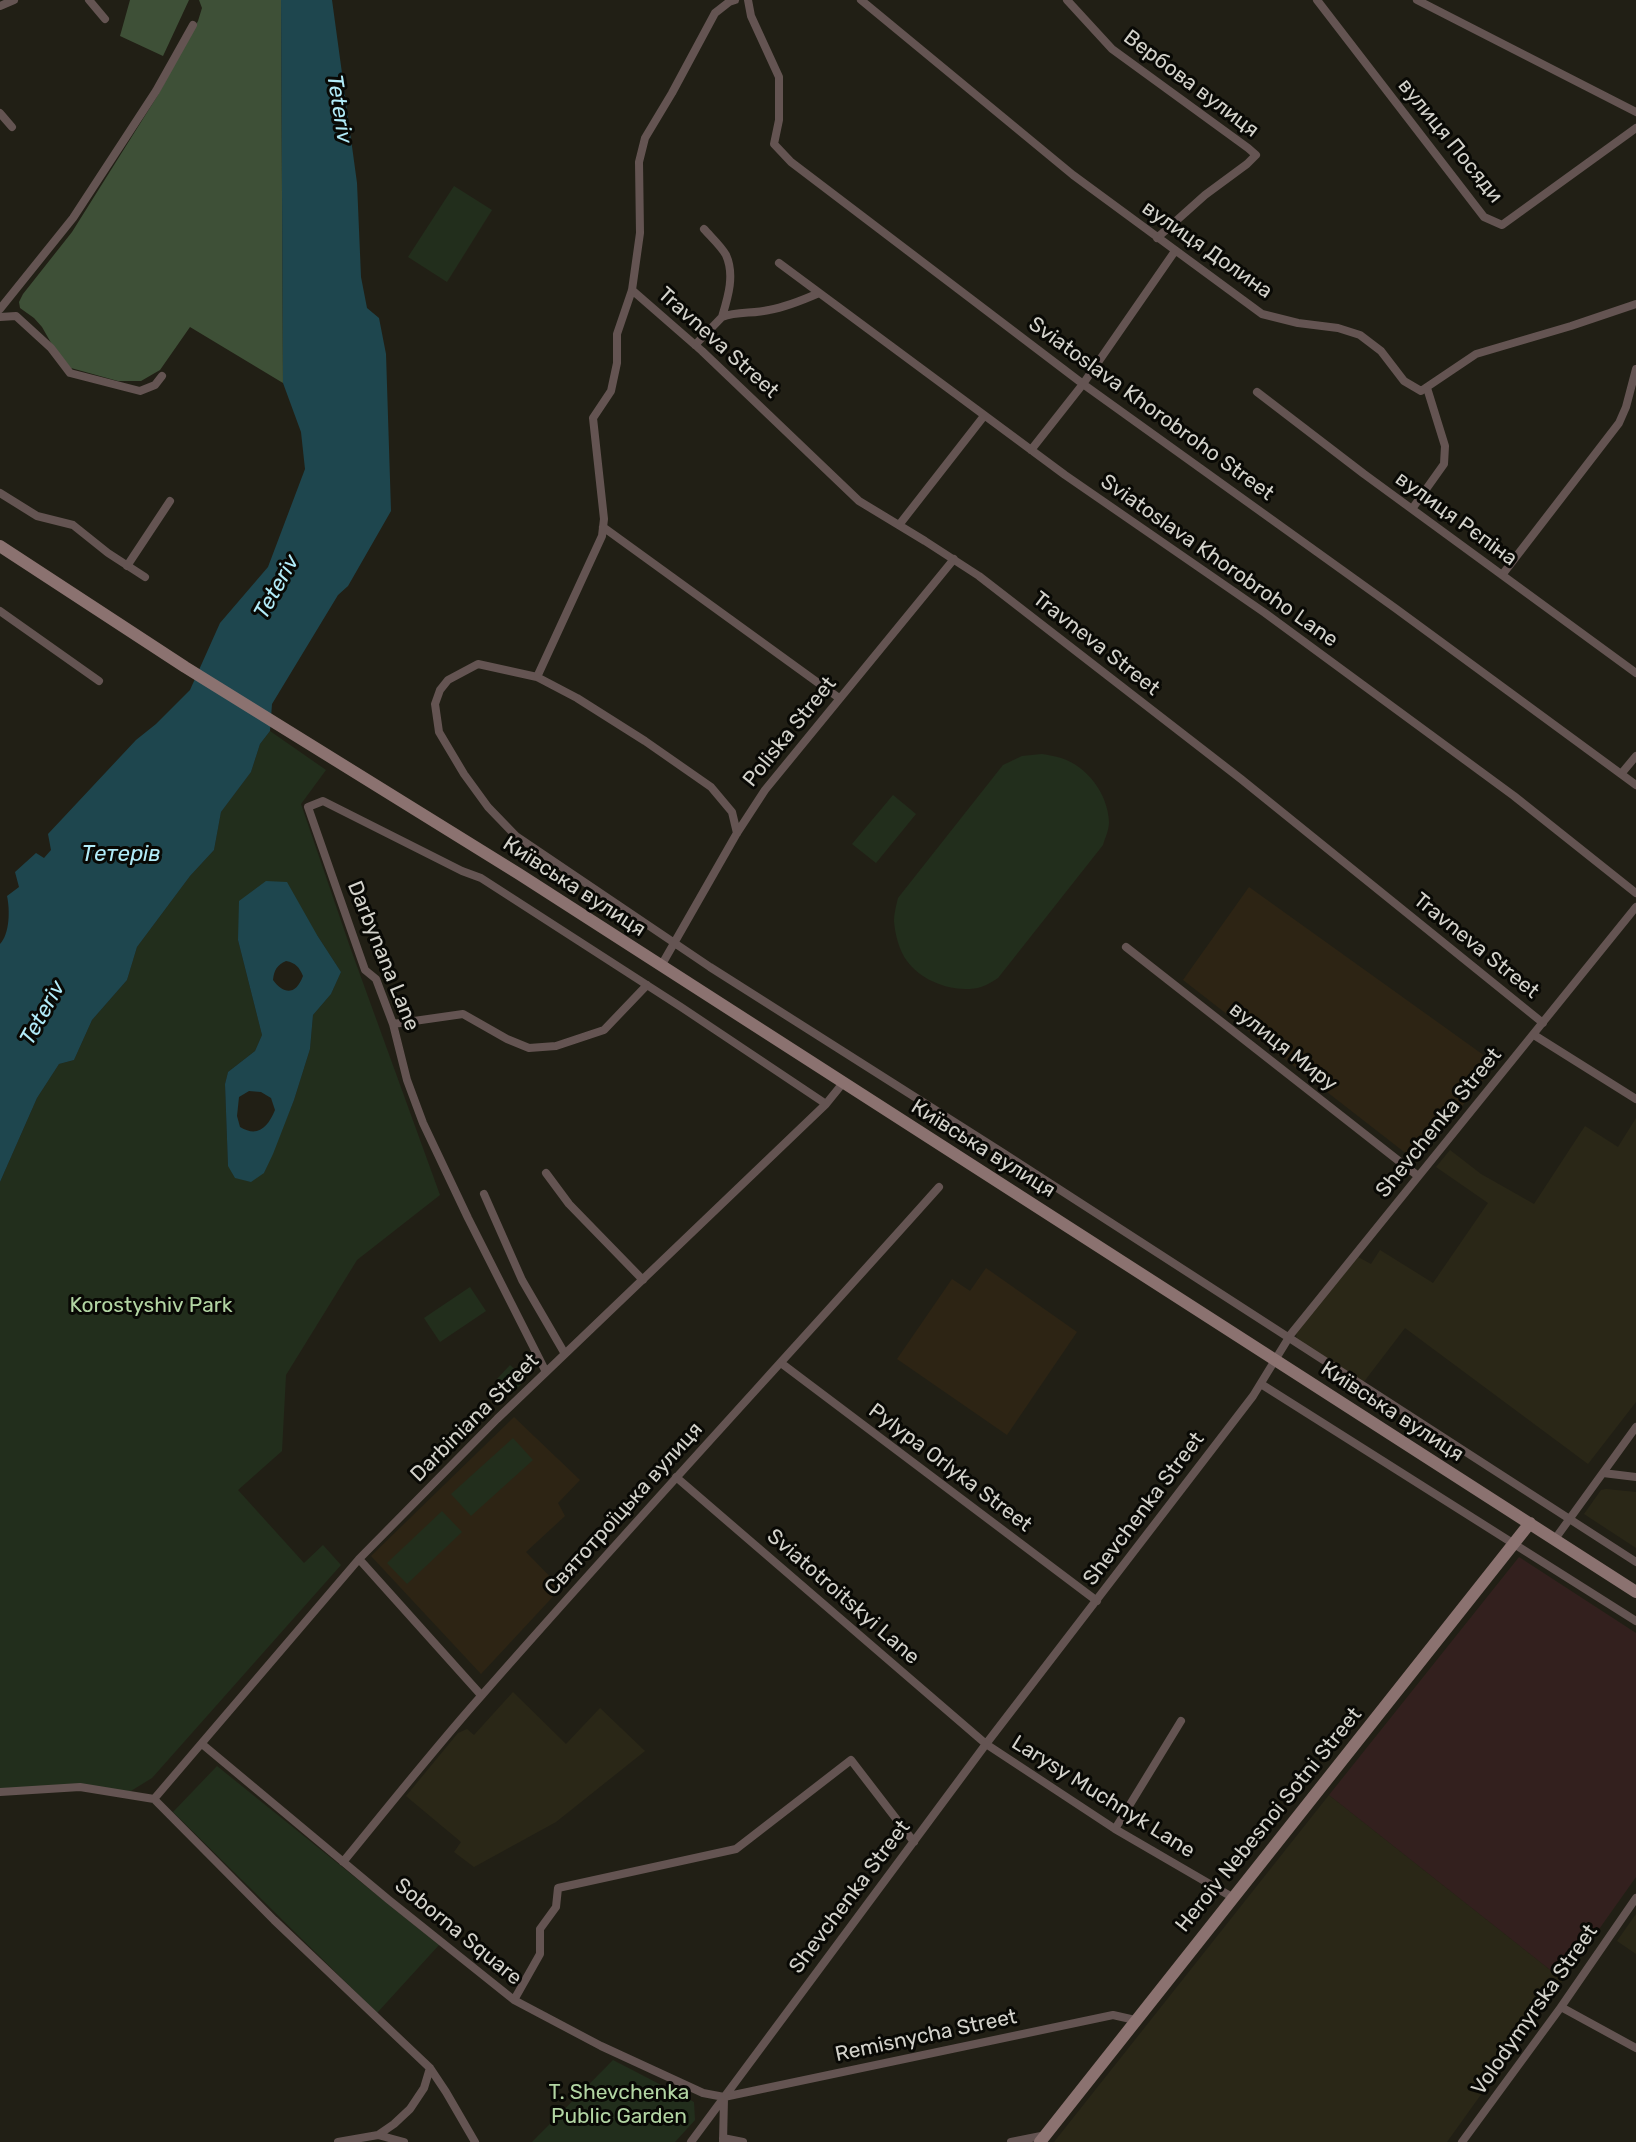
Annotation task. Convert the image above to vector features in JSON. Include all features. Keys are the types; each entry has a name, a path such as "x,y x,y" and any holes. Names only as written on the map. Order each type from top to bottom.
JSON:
{"main road":[{"name":"Київська вулиця","path":"0,546 146,642 519,874 1636,1592"},
{"name":"Heroiv Nebesnoi Sotni Street","path":"1043,2138 1530,1523"}],"street":[{"path":"0,6 14,0"},
{"path":"89,0 105,19"},
{"path":"537,677 602,536 604,519 602,487 593,418 611,391 617,363 617,334 632,290 639,233 639,162 645,138 715,13 735,0"},
{"name":"Sviatoslava Khorobroho Street","path":"748,0 751,16 780,77 779,120 774,144 791,162 1083,384 1636,785"},
{"name":"вулиця Долина","path":"861,0 1072,175 1262,314 1298,323 1338,328 1360,335 1381,351 1404,381 1421,391 1427,388"},
{"name":"Вербова вулиця","path":"1067,0 1112,49 1256,155 1205,195 1157,238"},
{"name":"вулиця Посяди","path":"1317,0 1484,217 1502,225 1636,128"},
{"path":"1417,0 1636,112"},
{"path":"0,309 73,218 156,91 194,25"},
{"path":"0,113 12,127"},
{"name":"Travneva Street","path":"704,229 725,254 729,267 730,287 722,316"},
{"path":"1031,450 1083,384 1175,251"},
{"name":"Sviatoslava Khorobroho Lane","path":"779,263 1031,450 1399,711 1514,796 1636,893"},
{"name":"Travneva Street","path":"632,290 695,345 858,501 980,576 1232,772 1543,1023"},
{"name":"Travneva Street","path":"722,316 772,310 819,293"},
{"path":"1412,509 1444,464 1445,446 1427,388 1476,354 1636,304"},
{"path":"0,317 16,316 51,348 70,373 140,391 155,385 162,376"},
{"path":"695,345 722,316"},
{"path":"1502,575 1618,423 1626,407 1636,369"},
{"name":"вулиця Рєпіна","path":"1257,392 1636,673"},
{"path":"899,525 984,416"},
{"path":"0,494 37,516 72,525 108,553 145,577"},
{"path":"127,566 170,501"},
{"path":"603,527 839,698"},
{"name":"Poliska Street","path":"661,966 736,833 765,790 954,559"},
{"path":"0,611 99,681"},
{"name":"Київська вулиця","path":"736,833 732,812 711,787 577,698 537,677 478,664 448,680 440,690 435,704 439,732 464,774 488,807 516,836 710,967 1636,1562"},
{"path":"1621,774 1636,756"},
{"name":"Darbynana Lane","path":"546,1372 423,1123 407,1080 393,1024 376,980 365,970 308,807 323,801 462,871 481,878 647,985"},
{"name":"Shevchenka Street","path":"691,2142 986,1744 1261,1384 1289,1338 1636,907"},
{"name":"вулиця Миру","path":"1126,947 1418,1176"},
{"path":"393,1024 463,1014 507,1039 529,1048 556,1046 604,1030 647,985 826,1104"},
{"path":"1534,1035 1636,1099"},
{"name":"Darbiniana Street","path":"154,1799 359,1558 497,1419 826,1104 843,1083"},
{"path":"546,1173 569,1204 643,1280"},
{"name":"Святотроїцька вулиця","path":"343,1862 481,1695 939,1187"},
{"path":"483,1194 522,1280 565,1354"},
{"name":"Pylypa Orlyka Street","path":"781,1363 1097,1601"},
{"path":"1261,1384 1636,1621"},
{"path":"1555,1539 1636,1427"},
{"path":"1603,1473 1636,1477"},
{"name":"Sviatotroitskyi Lane","path":"676,1477 986,1744"},
{"path":"359,1558 481,1695"},
{"path":"1115,1829 1181,1721"},
{"name":"Soborna Square","path":"202,1744 513,2000 601,2046 703,2093 724,2097"},
{"name":"Larysy Muchnyk Lane","path":"986,1744 1115,1829 1233,1898"},
{"path":"513,2000 540,1954 540,1929 556,1907 558,1888 736,1849 851,1760 914,1842"},
{"path":"0,1792 80,1787 154,1799 274,1920 430,2068 475,2142"},
{"name":"Volodymyrska Street","path":"1462,2142 1561,2007 1636,1898"},
{"path":"1561,2007 1636,2048"},
{"name":"Remisnycha Street","path":"724,2097 1113,2015 1136,2020"},
{"path":"378,2135 410,2109 424,2088 430,2068"},
{"path":"724,2097 723,2140 743,2142"},
{"path":"338,2142 378,2135 404,2142"},
{"path":"1011,2142 1043,2138"}],"shaded area":[{"path":"1249,887 1496,1064 1417,1162 1183,980"},
{"path":"1636,1118 1636,1402 1588,1464 1405,1328 1363,1383 1297,1340 1296,1332 1358,1257 1371,1264 1380,1250 1433,1283 1488,1203 1436,1167 1450,1150 1481,1174 1534,1204 1585,1126 1618,1147"},
{"path":"986,1268 1077,1332 1007,1435 897,1359 952,1279 970,1291"},
{"path":"514,1417 580,1480 558,1503 565,1516 526,1552 561,1588 481,1674 371,1556"},
{"path":"1601,1490 1636,1492 1636,1548 1584,1514"},
{"path":"1519,1557 1636,1633 1636,1877 1563,1980 1329,1795"},
{"path":"513,1692 566,1744 600,1708 645,1751 556,1822 474,1867 454,1852 461,1842 406,1796 458,1733 467,1729 474,1735"},
{"path":"1329,1795 1563,1980 1447,2142 1054,2142"},
{"path":"1636,1914 1636,1954 1617,1941"}],"green space":[{"path":"130,0 189,0 163,56 120,36"},
{"path":"199,0 281,0 283,383 190,327 160,370 141,381 118,381 71,368 54,348 42,327 20,308 19,302 23,294 72,232 158,95 198,21 202,8"},
{"path":"454,186 492,210 447,282 408,257"},
{"name":"Korostyshiv Park","path":"270,731 326,770 301,804 440,1195 357,1260 286,1375 282,1451 238,1490 304,1563 323,1545 341,1565 152,1778 126,1794 80,1787 0,1792 0,1182 37,1098 59,1064 74,1060 92,1020 127,980 137,947 190,876 214,850 221,812 251,772 260,744","holes":["317,935 341,972 331,994 313,1015 310,1049 294,1100 264,1173 228,1166 225,1084 228,1072 255,1051 262,1035 238,940"]},
{"path":"1042,754 1070,762 1079,767 1094,782 1105,801 1108,812 1109,825 1103,845 998,978 971,989 951,987 930,980 913,968 904,957 900,947 894,921 898,898 1003,765 1022,756"},
{"path":"893,795 916,814 876,863 852,844"},
{"path":"470,1287 486,1311 440,1342 424,1318"},
{"path":"510,1365 526,1379 513,1393 497,1379"},
{"path":"513,1438 533,1460 471,1516 451,1494"},
{"path":"442,1511 462,1532 407,1584 387,1563"},
{"path":"217,1766 439,1945 377,2013 173,1812"},
{"name":"T. Shevchenka Public Garden","path":"613,2060 694,2102 695,2120 675,2142 532,2142"}],"water":[{"name":"Тетерів","path":"281,0 332,0 357,183 361,277 367,308 379,318 386,354 391,511 348,586 338,595 272,704 270,731 260,744 251,772 221,812 214,850 190,876 137,947 127,980 92,1020 74,1060 59,1064 37,1098 0,1182 0,944 7,928 9,908 7,896 19,887 15,872 36,853 44,858 51,850 48,834 136,740 156,724 190,690 220,623 268,567 305,469 301,432 283,383"},
{"path":"266,881 287,882 341,972 331,994 313,1015 310,1049 294,1100 273,1154 264,1173 251,1182 235,1178 228,1166 225,1084 228,1072 255,1051 262,1035 238,940 239,901","holes":["286,961 297,966 303,976 297,987 290,991 281,988 273,980 276,968","249,1091 261,1092 271,1098 275,1110 266,1126 257,1131 240,1127 237,1116 239,1097"]}],"water label":[{"name":"Teteriv","path":"339,109"},
{"name":"Teteriv","path":"277,587"},
{"name":"Teteriv","path":"43,1013"}]}
